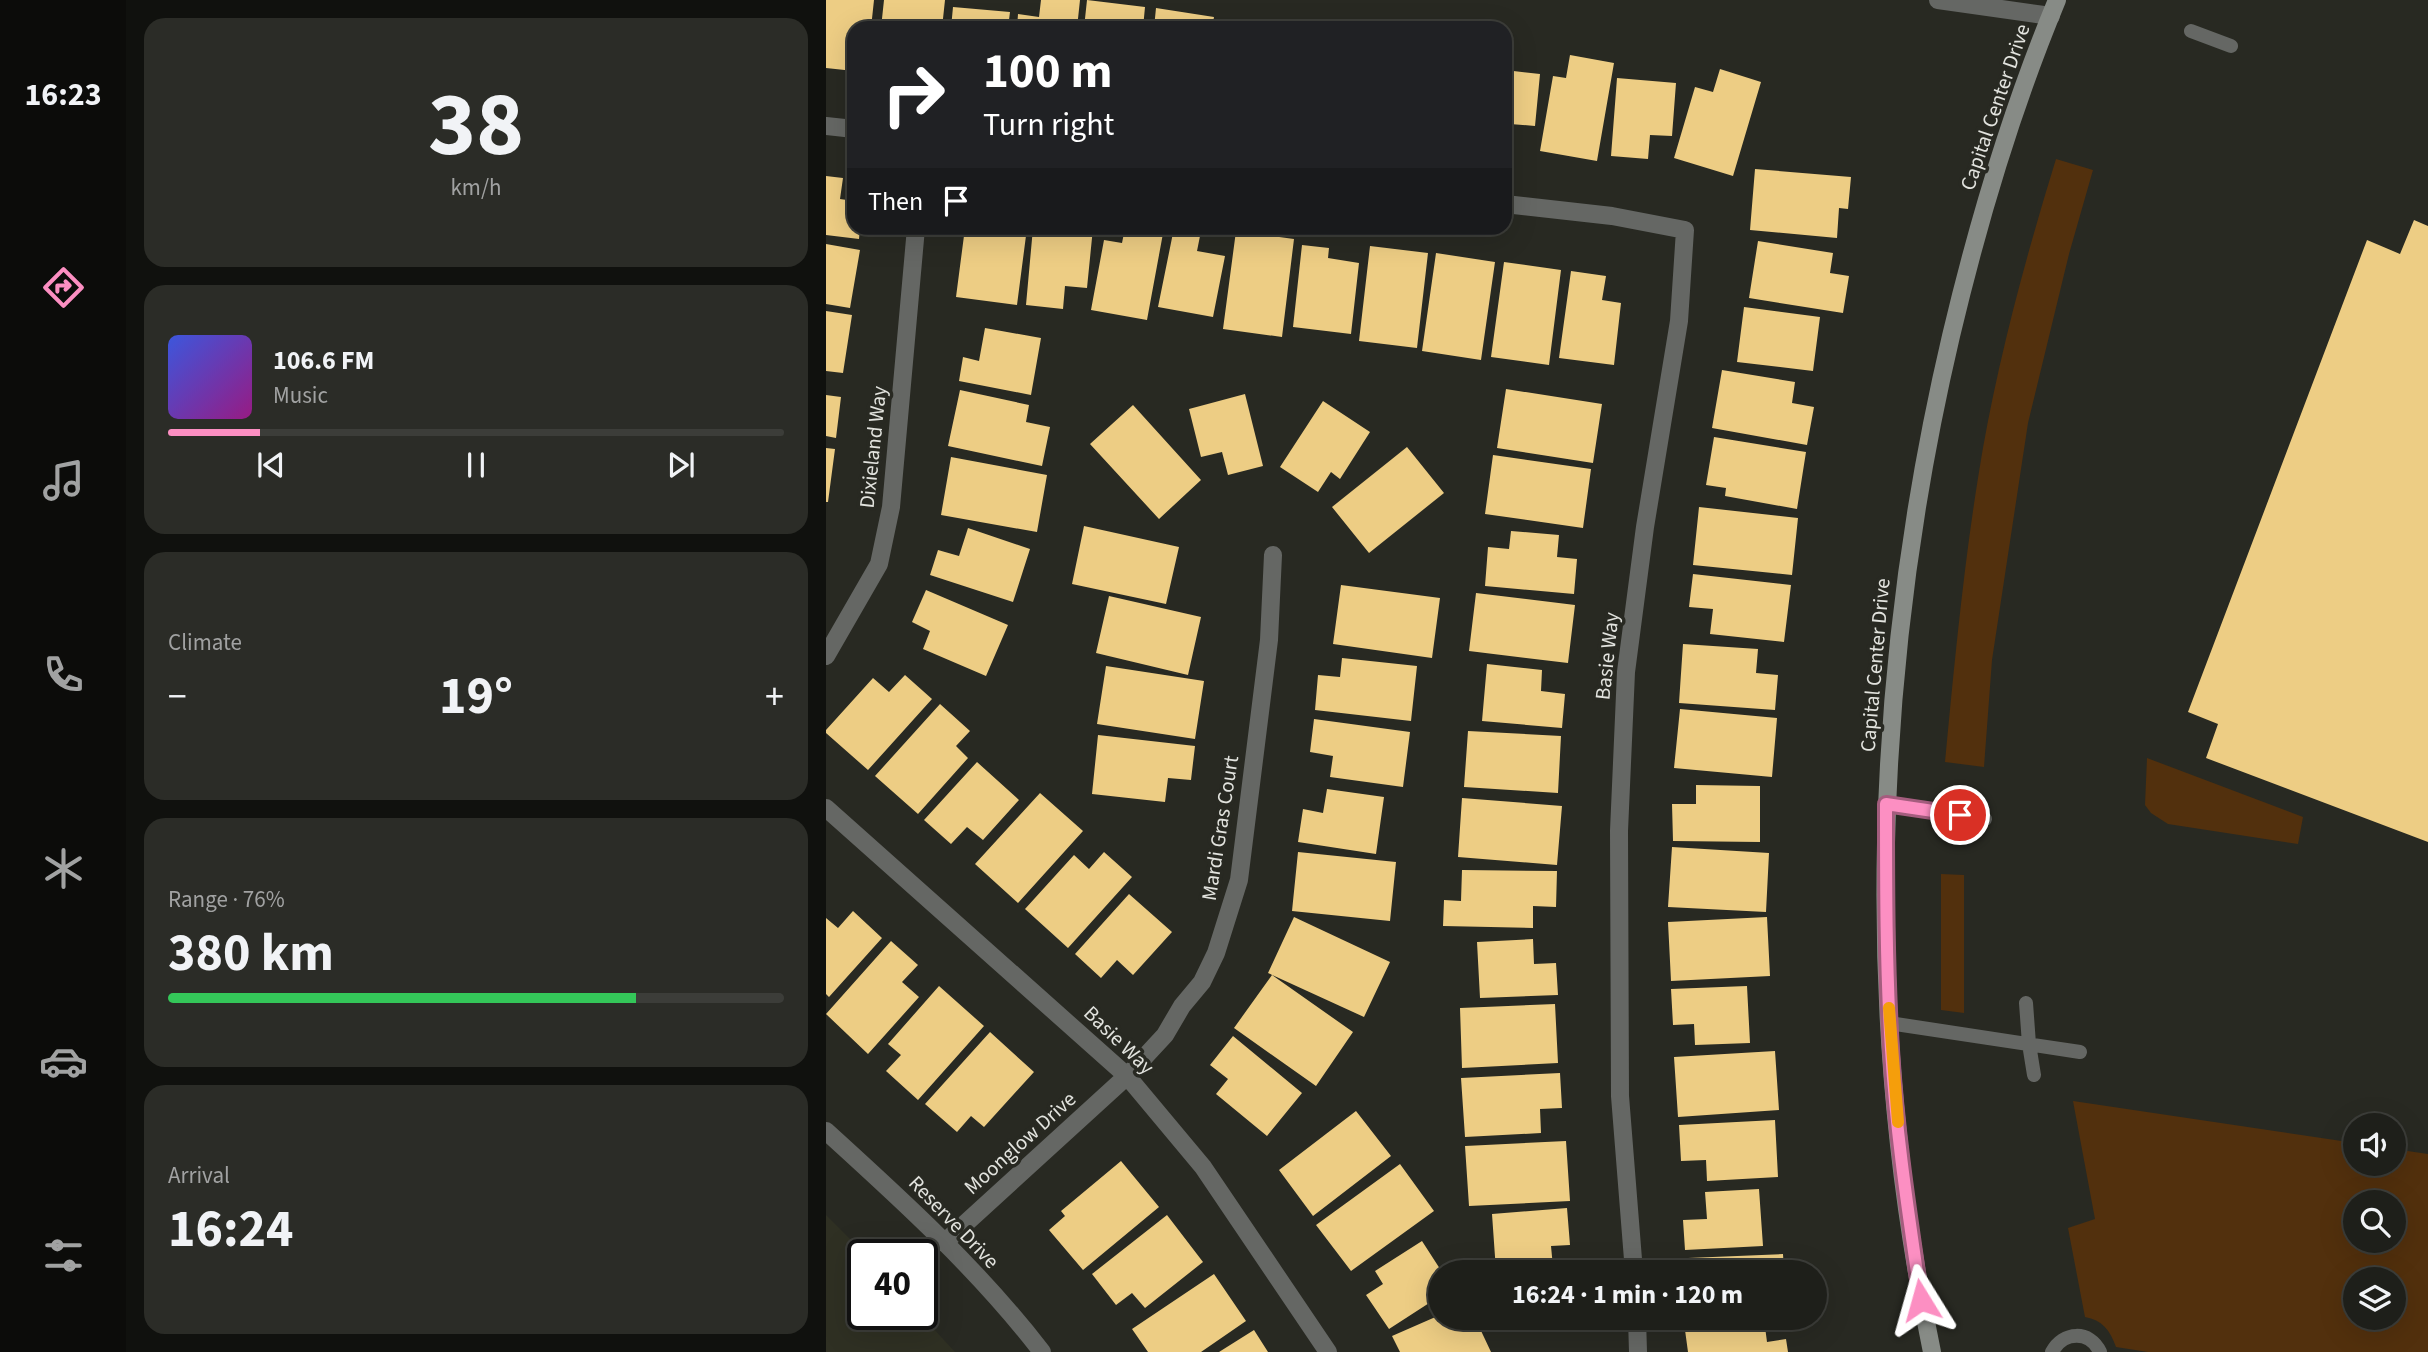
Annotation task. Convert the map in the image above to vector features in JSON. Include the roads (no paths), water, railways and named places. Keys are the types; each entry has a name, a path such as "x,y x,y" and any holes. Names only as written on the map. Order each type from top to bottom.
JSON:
{"street":[{"path":"1938,0 2054,8"},
{"name":"Capital Center Drive","path":"1932,1352 1921,1300 1903,1176 1889,1023 1886,804 1900,632 1909,550 1930,428 1968,266 2003,147 2054,8"},
{"path":"826,126 847,128"},
{"name":"Basie Way","path":"1512,205 1612,216 1685,230 1679,321 1645,527 1626,686 1619,831 1620,1096 1633,1260"},
{"name":"Dixieland Way","path":"826,656 879,565 891,507 915,235"},
{"name":"Mardi Gras Court","path":"1127,1076 1165,1035 1182,1006 1202,982 1220,940 1239,880 1269,639 1273,555"},
{"name":"Basie Way","path":"826,808 1127,1076 1203,1167 1328,1352"},
{"name":"Moonglow Drive","path":"944,1243 1127,1076"},
{"name":"Reserve Drive","path":"826,1131 910,1207 1025,1329 1042,1352"},
{"path":"1637,1330 1638,1352"}],"lane":[{"path":"2191,31 2231,46"},
{"path":"1886,804 1985,819"},
{"path":"2026,1003 2034,1076"},
{"path":"1889,1023 2080,1052"},
{"path":"2052,1352 2063,1339 2073,1335 2092,1340 2100,1352"}]}
